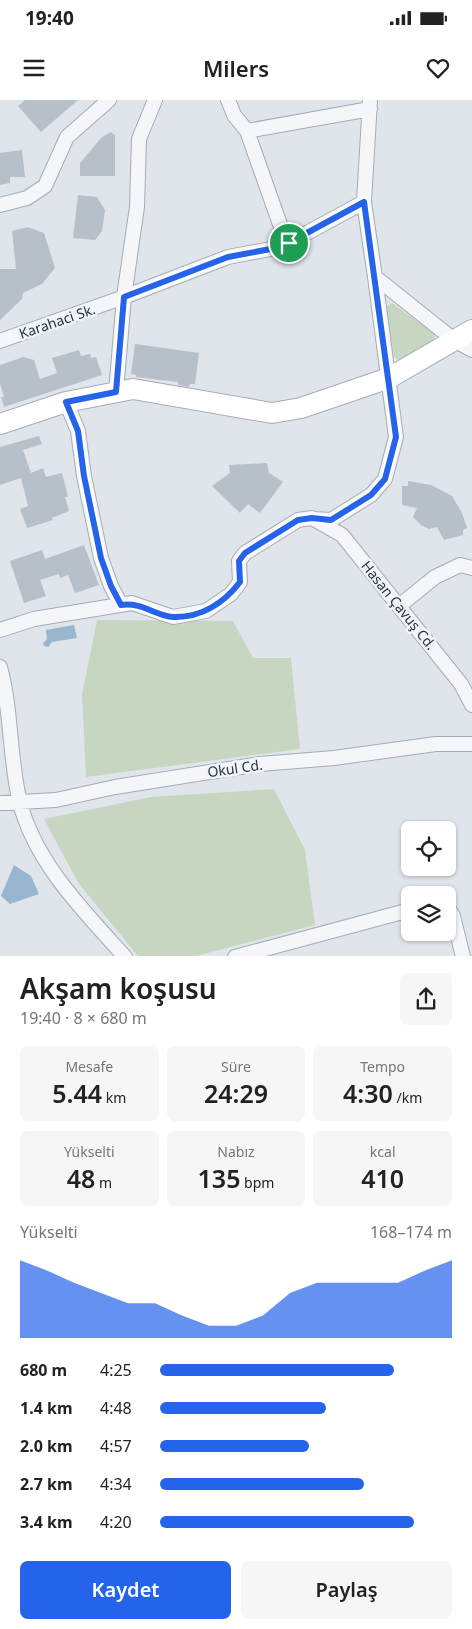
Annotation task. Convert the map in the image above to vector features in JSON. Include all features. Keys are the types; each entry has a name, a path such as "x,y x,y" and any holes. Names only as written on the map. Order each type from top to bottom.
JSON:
{"street":[{"path":"0,205 27,198 45,186 66,137 109,100"},
{"path":"116,392 124,297 137,207 139,139 156,100"},
{"path":"228,100 234,116 247,131 282,230 289,243"},
{"path":"0,630 34,619 132,603 173,617 206,611 231,594 240,582 239,561 245,553 298,520 312,518 331,520 371,495 385,479 396,437 364,202 370,105 247,131"},
{"name":"Karahaci Sk.","path":"0,341 124,297 228,257 281,247 364,202"},
{"path":"375,277 454,340 472,350"},
{"path":"0,424 66,402 134,389 272,413 301,408 388,378 472,330"},
{"path":"66,402 78,431 84,476 101,558 111,586 121,605"},
{"name":"Hasan Çavuş Cd.","path":"312,518 342,535 461,684 472,705"},
{"path":"399,606 435,577 460,565 472,568"},
{"path":"0,667 6,690 10,735 20,804 36,844 69,894 119,955"},
{"name":"Okul Cd.","path":"0,803 20,804 56,800 115,787 260,764 334,758 436,744 472,744"},
{"path":"235,956 401,912"},
{"path":"456,928 463,956"}],"green space":[{"path":"392,303 435,334 434,342 400,361 394,357 386,307"},
{"path":"97,620 233,621 253,658 291,658 300,749 86,777 82,694"},
{"path":"274,789 305,850 315,925 196,956 138,956 79,884 44,819 151,797"}],"water":[{"path":"74,625 77,638 52,642 48,647 44,646 43,643 47,639 46,630"},
{"path":"14,865 31,876 39,894 10,904 1,896"}],"building":[{"path":"25,100 78,100 41,132 18,106"},
{"path":"111,132 115,135 115,176 80,176 80,163 102,137"},
{"path":"22,150 25,177 10,177 10,183 0,185 0,153"},
{"path":"78,195 97,197 105,210 102,231 95,240 73,238"},
{"path":"28,227 44,233 55,268 42,284 23,293 22,299 0,320 0,269 16,269 12,231"},
{"path":"135,344 199,353 195,384 190,384 189,387 178,385 178,382 136,377 136,375 131,374"},
{"path":"79,350 81,356 90,354 91,358 96,357 102,375 4,407 1,397 4,397 0,384 0,365 23,357 34,360 40,379 57,373 52,358"},
{"path":"39,436 42,444 23,450 31,473 43,468 46,477 62,473 68,497 65,497 69,511 52,518 53,520 27,528 20,509 28,506 21,478 0,485 0,447"},
{"path":"267,463 269,473 283,482 260,513 248,504 240,513 212,486 230,473 229,465"},
{"path":"408,481 431,485 452,496 462,513 467,528 463,530 463,535 444,540 437,527 429,529 421,525 413,517 417,508 402,505 402,486 408,486"},
{"path":"84,545 99,585 75,593 68,575 60,578 59,574 40,580 46,596 24,603 10,561 42,550 45,559"}],"route":[{"path":"364,202 396,437 385,479 371,495 331,520 312,518 298,520 245,553 239,561 240,582 231,594 206,611 173,617 132,603 121,605 111,586 101,558 84,476 78,431 66,402 116,392 124,297 228,257 281,247 289,243 364,202"}]}
